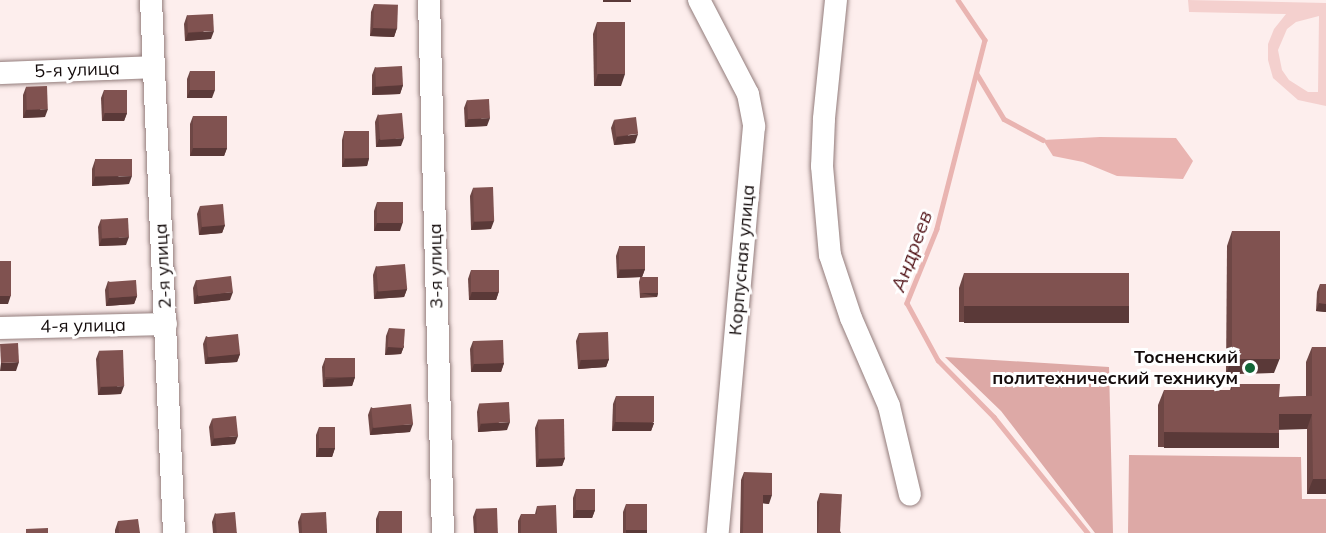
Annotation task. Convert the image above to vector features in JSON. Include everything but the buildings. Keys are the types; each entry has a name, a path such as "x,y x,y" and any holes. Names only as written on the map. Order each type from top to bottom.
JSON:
{"street":[{"name":"2-я улица","path":"151,0 174,533"},
{"name":"3-я улица","path":"429,0 443,533"},
{"name":"Корпусная улица","path":"699,0 748,94 754,126 718,533"},
{"path":"836,0 824,119 822,166 830,255 843,297 889,406 910,495"},
{"name":"5-я улица","path":"0,73 153,67"},
{"name":"4-я улица","path":"0,328 166,324"}],"shaded area":[{"path":"1188,0 1326,3 1326,106 1298,100 1273,78 1268,60 1268,44 1274,29 1286,14 1189,12","holes":["1319,16 1318,92 1308,92 1289,80 1282,70 1278,50 1287,29 1296,22"]},
{"path":"1100,137 1176,138 1193,161 1183,179 1117,176 1083,162 1053,156 1043,140"},
{"path":"945,357 1109,367 1113,533 1095,533 1001,411"},
{"path":"1129,455 1301,457 1302,499 1326,499 1326,533 1128,533"}],"waterway":[{"name":"Андреев","path":"958,0 985,40 937,229 907,303 938,360 994,417 1088,533"},
{"path":"977,74 1004,119 1043,140"}],"place":[{"name":"Тосненский политехнический техникум","path":"1250,368"}]}
